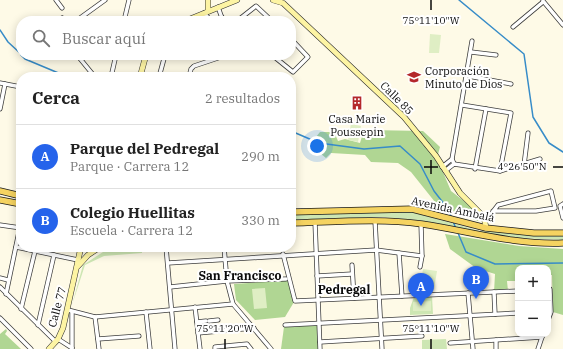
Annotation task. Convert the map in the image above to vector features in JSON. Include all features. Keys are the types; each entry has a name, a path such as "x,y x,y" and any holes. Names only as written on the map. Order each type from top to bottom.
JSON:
{"main road":[{"path":"0,191 16,195"},
{"path":"0,200 16,203"},
{"name":"Avenida Ambalá","path":"296,212 412,209 466,223 534,233 563,233"},
{"name":"Avenida Ambalá","path":"296,223 375,221 421,224 497,240 563,243"}],"street":[{"path":"56,0 62,8"},
{"path":"83,16 105,0"},
{"path":"125,16 129,0"},
{"path":"208,0 206,12 208,16"},
{"path":"197,16 237,0"},
{"name":"Calle 85","path":"274,0 283,4 296,16"},
{"path":"513,27 542,1 563,24"},
{"path":"242,16 254,6 258,6 267,16"},
{"path":"218,7 221,16"},
{"name":"Calle 85","path":"296,16 404,117 444,169 460,193 484,217 485,225"},
{"path":"444,169 452,159 468,76 472,42"},
{"path":"278,60 293,72 308,57 296,44"},
{"path":"471,52 496,55"},
{"path":"81,60 91,72"},
{"path":"112,72 115,60"},
{"path":"141,72 145,60"},
{"path":"160,72 164,60"},
{"path":"190,72 194,66 212,60"},
{"path":"468,76 511,84"},
{"path":"0,83 16,86"},
{"path":"0,109 5,84"},
{"path":"462,105 511,113 500,171"},
{"path":"476,169 486,109"},
{"path":"524,165 528,132"},
{"path":"452,159 454,164"},
{"path":"444,169 454,164 476,169 500,171 540,159"},
{"path":"485,225 491,212 498,205 551,191 555,208 536,211 491,212"},
{"path":"563,204 560,206 560,210 563,218"},
{"path":"375,221 379,320 382,349"},
{"path":"315,222 320,349"},
{"path":"420,267 422,256 421,224"},
{"path":"0,225 16,227"},
{"path":"6,294 16,246"},
{"path":"168,263 282,254 376,250 422,256"},
{"path":"22,309 35,252"},
{"path":"40,252 78,260"},
{"name":"Calle 77","path":"49,349 57,340 70,311 80,252"},
{"path":"77,266 92,252"},
{"path":"167,252 175,349"},
{"path":"224,252 227,281 233,304 271,349"},
{"path":"399,253 402,296"},
{"path":"282,254 295,301 515,291"},
{"path":"38,325 54,255"},
{"path":"352,265 354,298"},
{"path":"317,276 352,274"},
{"path":"0,278 8,280"},
{"path":"170,287 227,281 286,279"},
{"path":"0,287 38,325 57,340 73,348"},
{"path":"494,292 495,314"},
{"path":"468,293 473,349"},
{"path":"73,348 70,311 95,317 233,304"},
{"path":"195,307 200,349"},
{"path":"146,312 150,349"},
{"path":"285,325 515,313"},
{"path":"95,317 99,349"},
{"path":"0,318 31,349"},
{"path":"197,322 218,320"},
{"path":"198,333 254,328"},
{"path":"98,339 139,336"},
{"path":"320,342 422,336"},
{"path":"450,343 524,337"},
{"path":"538,349 541,337"},
{"path":"496,340 496,349"},
{"path":"215,349 215,347 247,344 251,349"}],"green space":[{"path":"430,34 441,35 439,53 429,53"},
{"path":"351,124 361,126 358,142 348,140"},
{"path":"369,130 423,131 440,147 437,158 451,191 481,214 478,221 439,207 411,172 398,163 371,162 365,155 331,153 326,158 315,149 316,137 320,132 334,132 338,141 345,139 360,143 363,133"},
{"path":"412,212 480,231 563,235 563,240 496,237 416,220 383,217 296,220 296,215"},
{"path":"445,234 519,246 563,249 563,315 553,312 551,265 515,265 515,281 507,281 508,291 494,292 495,274 476,268 450,249"},
{"path":"103,252 142,252 104,256 85,265 72,305 83,265"},
{"path":"423,269 437,271 434,289 420,288"},
{"path":"290,280 294,302 285,317 255,320 236,300 234,284"},
{"path":"265,288 267,308 254,309 252,289"},
{"path":"432,296 433,314 410,315 410,308 414,297"},
{"path":"431,301 431,311 413,311 413,302"},
{"path":"318,324 318,349 281,349 284,327"},
{"path":"6,329 7,331 5,334 21,349 0,349 0,334"},
{"path":"446,339 447,349 422,349 422,340"}],"waterway":[{"path":"459,0 524,54 533,117 549,143 563,152"},
{"path":"0,30 8,42 16,49"},
{"path":"27,60 56,72"},
{"path":"296,133 319,143 364,149 400,146 420,164 434,191 448,209 452,218"},
{"path":"453,221 456,229"},
{"path":"458,233 466,252 495,264 563,263"}],"place":[{"name":"Corporación Minuto de Dios","path":"414,77"},
{"name":"Casa Marie Poussepin","path":"357,103"},
{"name":"Colegio Huellitas","path":"476,299"},
{"name":"Parque del Pedregal","path":"421,306"}],"district":[{"name":"San Francisco","path":"240,276"},
{"name":"Pedregal","path":"344,290"}]}
